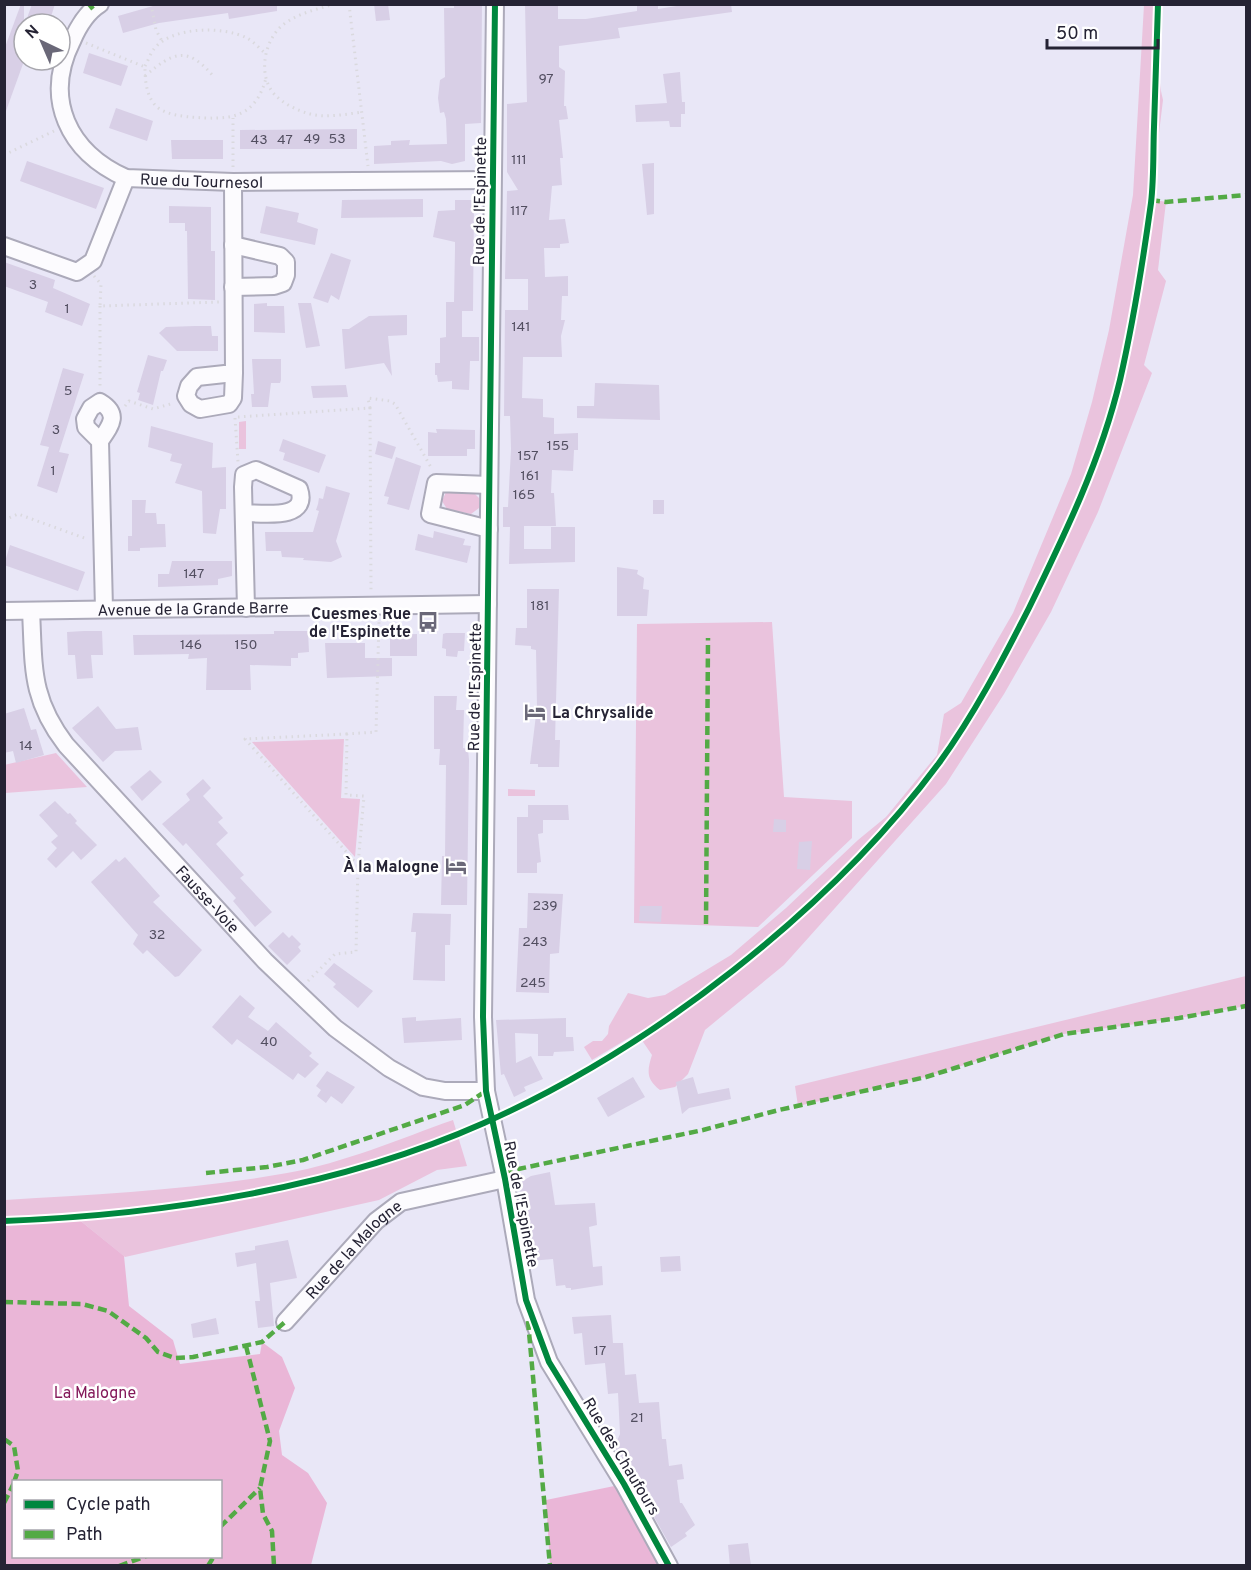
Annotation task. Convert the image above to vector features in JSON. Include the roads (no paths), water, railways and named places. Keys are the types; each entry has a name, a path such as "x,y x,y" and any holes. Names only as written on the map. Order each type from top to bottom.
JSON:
{"street":[{"name":"Rue du Tournesol","path":"100,4 93,9 73,37 62,61 58,81 60,102 68,125 83,150 111,171 126,178 369,183 492,180"},
{"name":"Rue de l'Espinette","path":"495,4 483,1006 486,1090 505,1179 526,1300 549,1362"},
{"path":"4,246 77,272 86,267 93,261 126,178"},
{"path":"233,182 234,373 233,398 229,404 200,409 191,404 186,396 189,387 197,377 234,373"},
{"path":"233,245 280,256 286,262 286,275 283,282 233,294"},
{"path":"99,402 91,408 85,419 87,426 100,441 104,609"},
{"path":"489,485 436,483 430,514 489,529"},
{"path":"244,513 246,608"},
{"name":"Avenue de la Grande Barre","path":"4,611 488,604"},
{"name":"Fausse-Voie","path":"31,611 35,682 40,704 52,727 66,745 296,992 335,1028 406,1079 423,1087 445,1091 486,1090"},
{"name":"Rue de la Malogne","path":"285,1322 376,1221 401,1202 505,1179"},
{"name":"Rue des Chaufours","path":"549,1362 624,1484 669,1566"}],"place":[{"name":"Cuesmes Rue de l'Espinette","path":"428,622"},
{"name":"La Chrysalide","path":"535,712"},
{"name":"À la Malogne","path":"456,866"}],"park label":[{"name":"La Malogne","path":"95,1392"}]}
